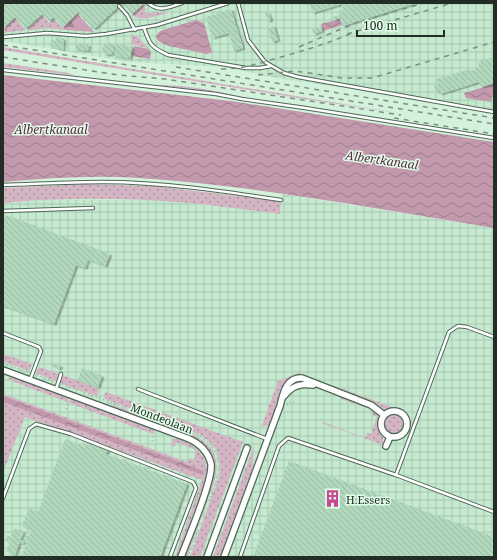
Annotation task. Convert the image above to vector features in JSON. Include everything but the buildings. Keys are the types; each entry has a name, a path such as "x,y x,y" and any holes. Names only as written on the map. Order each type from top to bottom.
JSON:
{"street":[{"name":"Mondeolaan","path":"3,370 193,440 201,446 210,462 210,476 181,557"},
{"path":"224,557 282,400 290,389 297,385 307,384 320,386 372,405 384,415"},
{"path":"397,411 404,416 407,422 406,428 402,434 396,437 390,437 385,434 381,427 381,421 384,415 397,411"},
{"path":"386,446 390,437"},
{"path":"207,557 247,448"}],"lane":[{"path":"148,3 154,8 162,9 182,3"},
{"path":"3,37 47,33 86,36 135,30 228,3"},
{"path":"238,3 248,40 265,62 284,73 298,77 494,112"},
{"path":"119,6 127,15 135,30"},
{"path":"144,28 149,43 157,50 168,55 246,68 271,66"},
{"path":"3,70 216,94 494,138"},
{"path":"3,186 103,182 155,184 205,188 281,200"},
{"path":"3,210 93,208"},
{"path":"396,475 449,332 458,326 467,327 494,337"},
{"path":"3,333 39,347 41,352 30,380"},
{"path":"56,389 61,374"},
{"path":"138,389 268,439"},
{"path":"3,498 29,429 36,424 71,434 193,482 196,488 170,557"},
{"path":"240,557 279,446 288,438 396,475 494,512"}],"path":[{"path":"3,364 6,363 200,436 206,440 213,446 219,464 219,474 209,502"},
{"path":"66,409 70,398"},
{"path":"152,440 156,430"},
{"path":"188,557 201,523"}],"shaded area":[{"path":"3,3 494,3 494,113 346,88 282,79 224,67 131,62 3,41"},
{"path":"143,5 146,9 144,12 151,14 152,12 167,13 145,18 132,15"},
{"path":"43,15 49,23 54,19 65,30 48,28 27,29"},
{"path":"15,18 26,30 3,33 3,29"},
{"path":"132,35 138,37 148,48 131,44"},
{"path":"3,47 403,114 3,50"},
{"path":"3,63 69,73 74,75 3,67"},
{"path":"156,85 197,88 237,96"},
{"path":"85,184 153,186 281,201 280,214 189,203 142,200 73,199 3,203 3,188"},
{"path":"282,194 494,228 494,557 3,557 3,203 45,199 149,200 280,213"},
{"path":"4,354 32,364 29,371 5,362 3,363"},
{"path":"39,367 59,374 56,381 38,374 36,372"},
{"path":"299,373 302,374 301,376 291,378 285,383 269,426 266,425 261,428 278,381"},
{"path":"63,375 99,389 97,396 60,383"},
{"path":"11,377 69,398 67,402 7,379"},
{"path":"332,385 397,409 385,410 375,403 331,387"},
{"path":"106,392 243,442 200,557 190,557 219,477 221,468 217,451 214,446 201,435 105,399 104,396"},
{"path":"3,394 187,462 189,458 194,460 196,450 176,442 175,446 171,445 173,439 177,438 199,451 207,467 207,475 178,557 175,557 202,480 25,417 3,472"},
{"path":"341,397 371,408 375,411 378,418 378,427 383,438 383,445 322,423 323,422 365,438 367,433 371,434 377,417 372,415 373,410 341,399"},
{"path":"71,398 155,430 153,434 69,403"},
{"path":"113,405 156,420 157,424 112,407"},
{"path":"394,415 400,418 403,424 400,430 394,433 388,430 385,424 388,418"},
{"path":"162,423 195,436 211,448 215,457 216,468 214,482 187,557 184,557 214,474 214,463 211,453 206,446 189,435 159,425"},
{"path":"254,446 254,466 220,557 213,557"}],"green space":[{"path":"78,14 94,32 65,30 63,28"}],"water":[{"path":"340,19 342,25 323,31 321,24"},
{"path":"196,20 204,23 212,52 207,54 169,46 158,41 156,36 160,31"},
{"path":"134,46 149,49 151,52 150,59 132,56"},
{"name":"Albertkanaal","path":"3,75 231,101 494,142 494,228 273,192 184,182 139,178 88,177 3,182"},
{"path":"494,84 494,95 491,102 466,98 464,93"},
{"path":"3,396 204,471 203,475 3,402"}],"railway":[{"path":"299,47 355,23 424,3"},
{"path":"347,34 452,3"},
{"path":"221,69 245,67 317,46 352,33"},
{"path":"258,75 295,71 343,78 372,78 494,42"},
{"path":"3,45 494,124"},
{"path":"3,57 118,75 165,79 401,115"},
{"path":"176,67 494,118"},
{"path":"394,118 494,134"}],"place":[{"name":"H.Essers","path":"333,499"}]}
